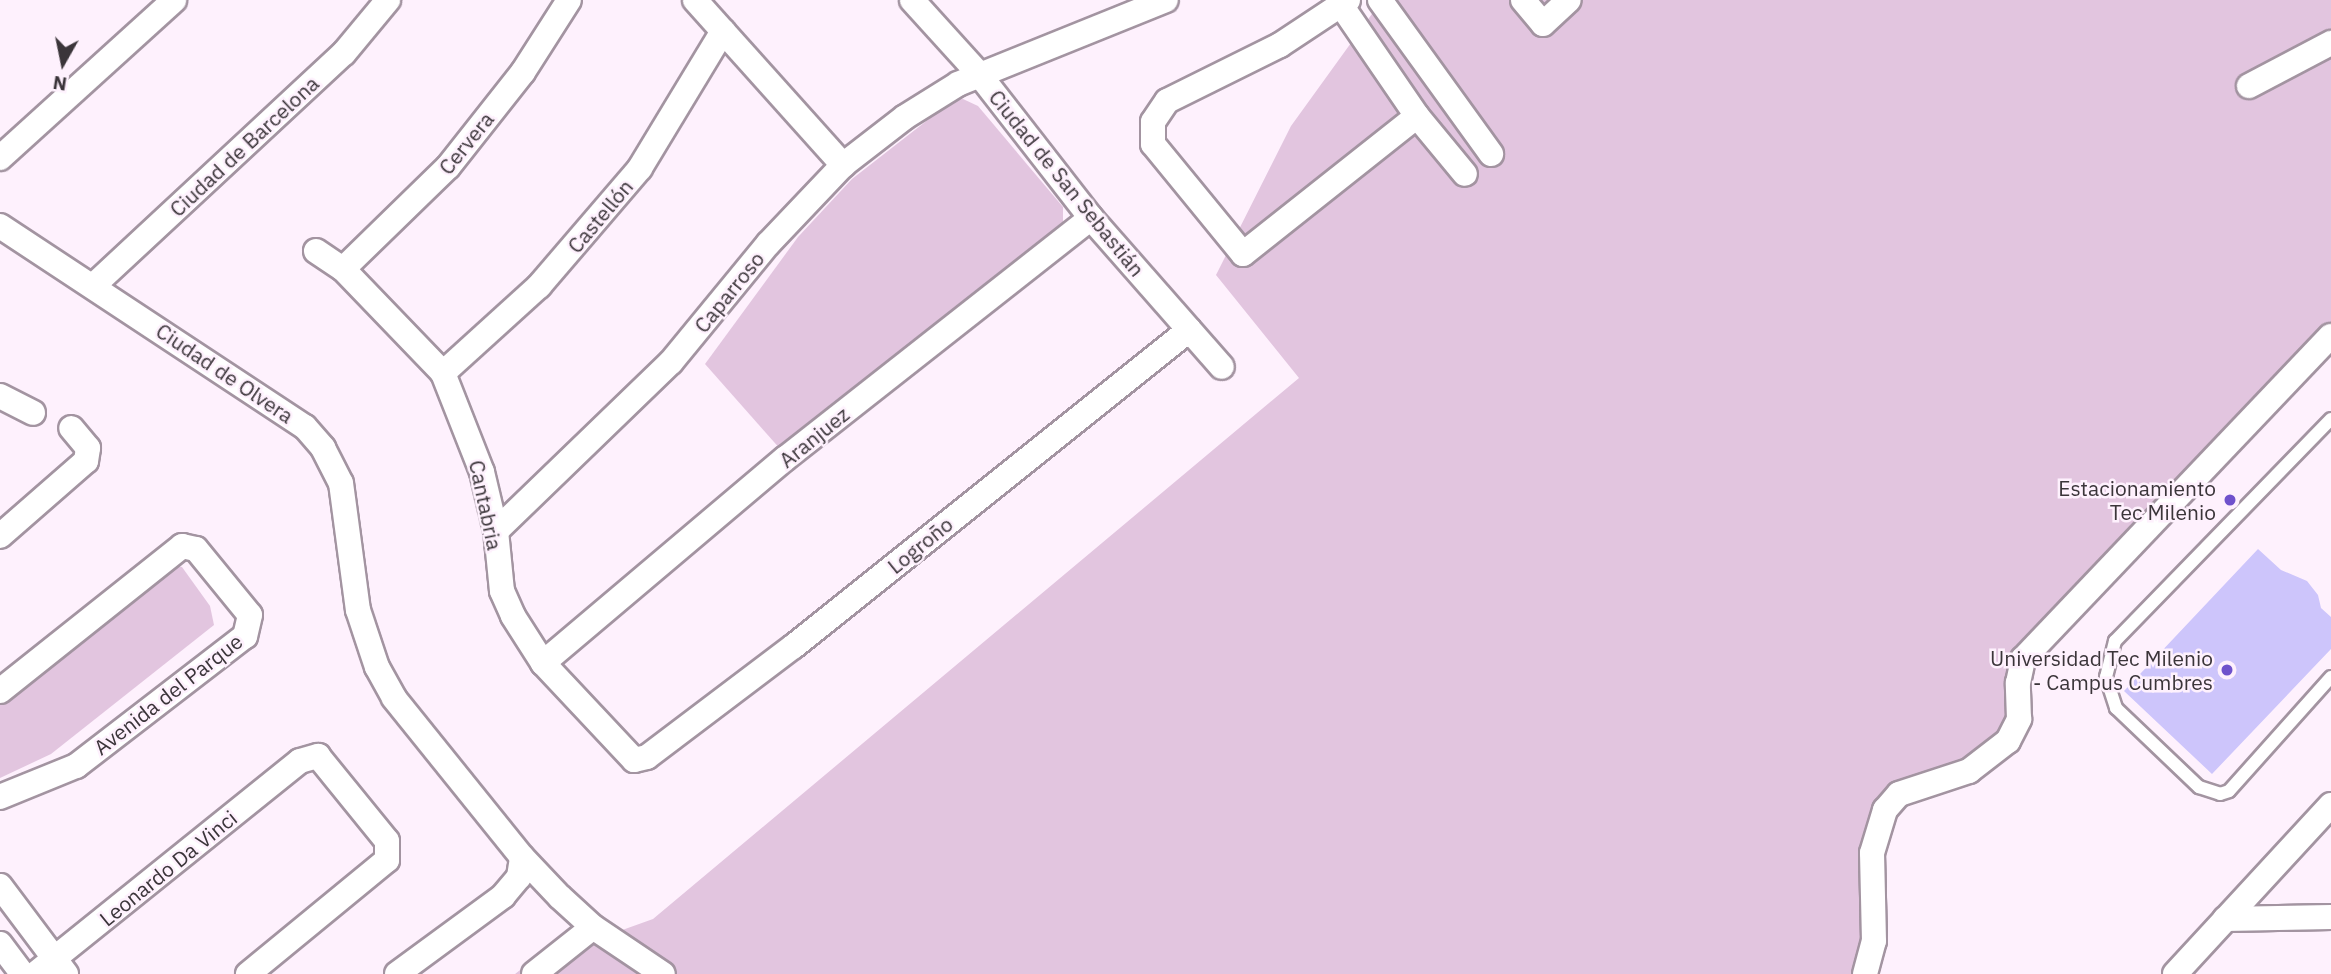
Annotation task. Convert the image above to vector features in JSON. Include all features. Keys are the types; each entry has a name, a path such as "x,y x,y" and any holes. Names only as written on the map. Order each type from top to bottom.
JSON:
{"street":[{"path":"0,158 174,0"},
{"name":"Ciudad de Barcelona","path":"93,286 344,52 388,0"},
{"name":"Cervera","path":"343,270 448,167 523,72 569,0"},
{"path":"695,0 843,165"},
{"name":"Ciudad de San Sebastián","path":"912,0 979,74 1091,218 1222,368"},
{"name":"Caparroso","path":"496,531 671,362 768,244 843,165 905,117 979,74 1123,9 1166,0"},
{"path":"1380,0 1491,154"},
{"path":"1523,0 1543,24 1569,0"},
{"path":"1417,116 1243,254 1153,144 1153,122 1167,102 1280,45 1345,2 1417,116 1465,174"},
{"name":"Castellón","path":"443,373 539,286 640,168 723,31"},
{"path":"2249,86 2331,43"},
{"name":"Aranjuez","path":"543,663 786,458 1091,218"},
{"name":"Ciudad de Olvera","path":"0,226 288,412 323,448 347,508 358,610 377,667 394,698 522,857 560,897 593,927 663,974"},
{"name":"Cantabria","path":"316,251 343,270 443,373 469,433 496,531 502,591 543,663 626,756 634,760 647,757"},
{"name":"Logroño","path":"647,757 794,646 1189,330"},
{"path":"1865,974 1874,941 1872,853 1885,810 1899,794 1969,771 2008,741 2019,719 2018,683 2023,659 2331,336"},
{"path":"0,396 33,413"},
{"path":"0,536 82,467 88,448 71,428"},
{"name":"Avenida del Parque","path":"0,691 182,546 196,550 250,615 245,636 76,766 0,797"},
{"name":"Leonardo Da Vinci","path":"35,974 60,967 300,761 312,756 323,761 387,841 387,860 379,870 248,974"},
{"path":"2175,974 2225,919 2328,815"},
{"path":"397,974 503,896 519,877 522,857"},
{"path":"0,886 60,967"},
{"path":"2225,919 2331,917"},
{"path":"534,974 593,927"},
{"path":"0,944 23,974"}],"lane":[{"path":"2331,419 2115,641 2106,677 2116,708 2199,787 2220,794 2229,791 2331,677"}],"shaded area":[{"path":"1382,0 2331,0 2331,325 2017,664 2019,716 2001,745 1880,812 1868,934 1857,974 515,974 551,946 600,938 653,919 1299,378 1216,275 1291,126"},
{"path":"963,99 978,106 1063,207 1063,222 782,451 705,364 798,237 852,179 952,101"},
{"path":"169,564 182,567 210,606 214,625 51,754 0,778 0,702"}],"building":[{"name":"Universidad Tec Milenio - Campus Cumbres","path":"2258,549 2281,570 2307,581 2318,595 2321,608 2331,617 2331,649 2212,774 2124,691"}],"place":[{"name":"Estacionamiento Tec Milenio","path":"2230,500"},
{"name":"Universidad Tec Milenio - Campus Cumbres","path":"2227,670"}]}
